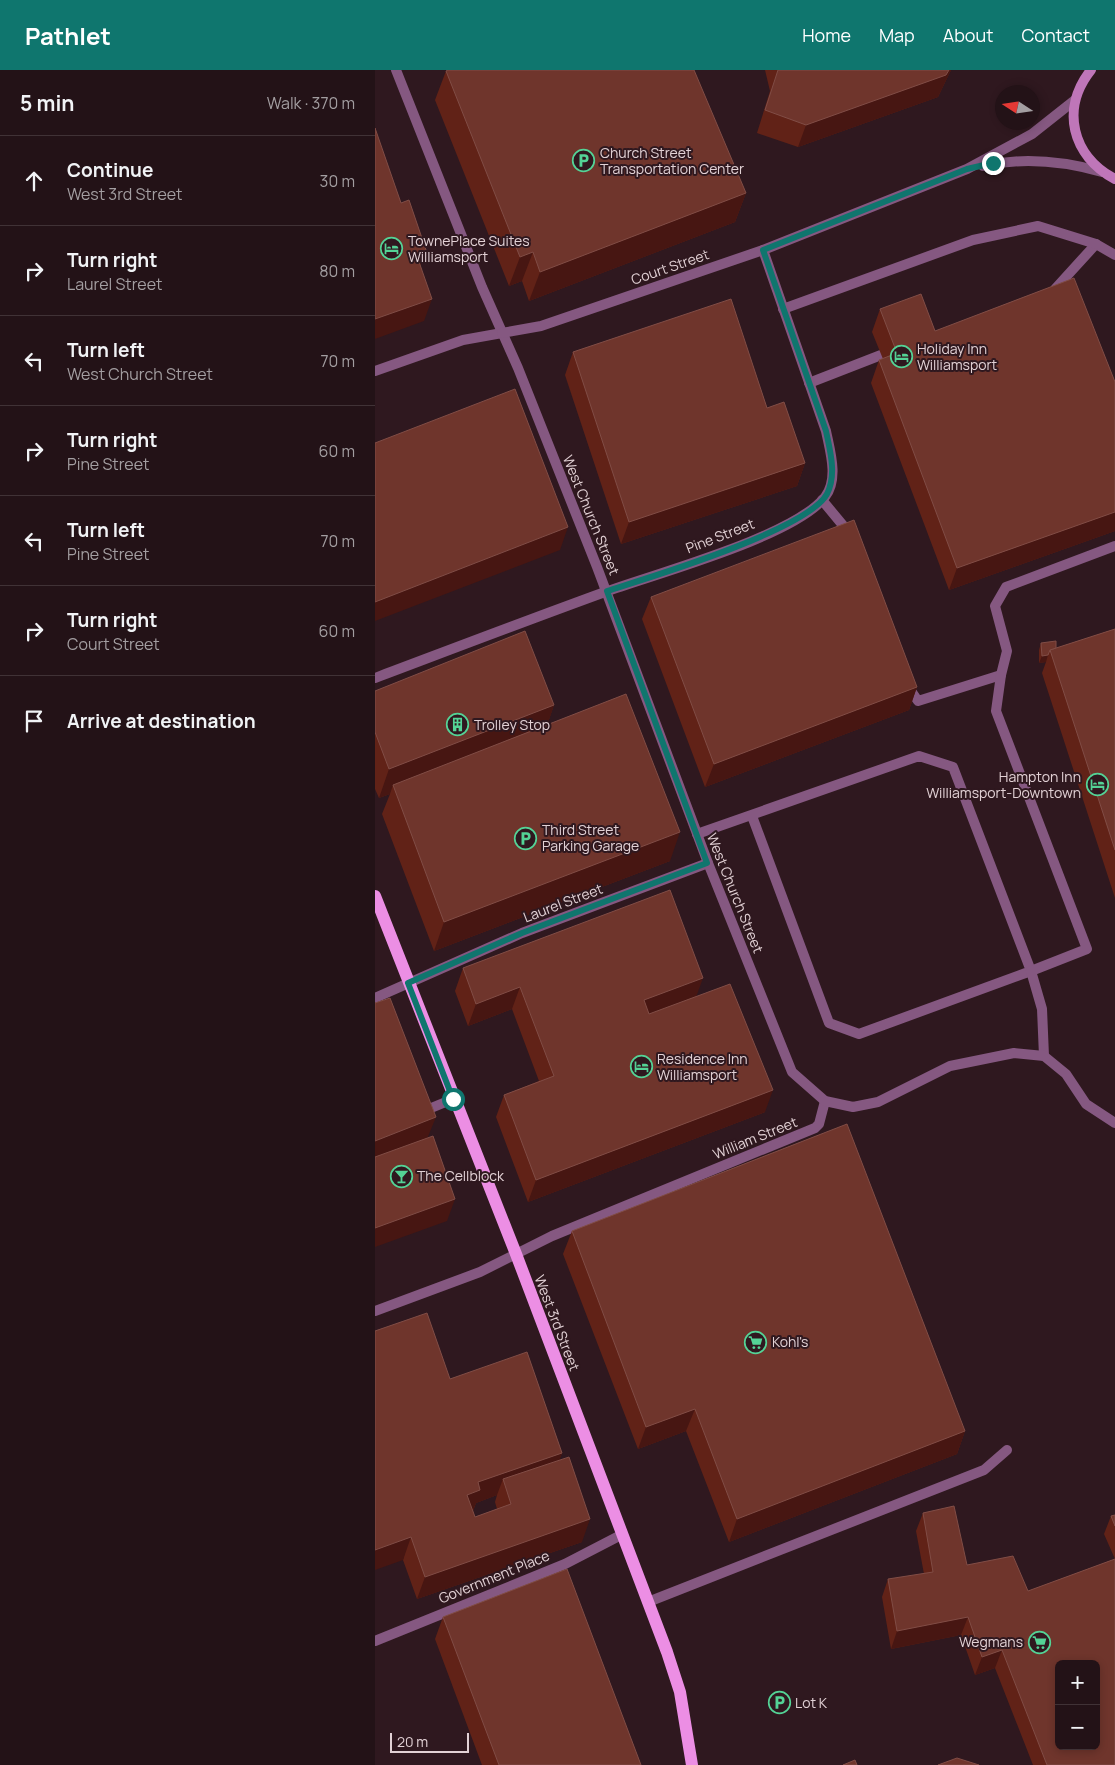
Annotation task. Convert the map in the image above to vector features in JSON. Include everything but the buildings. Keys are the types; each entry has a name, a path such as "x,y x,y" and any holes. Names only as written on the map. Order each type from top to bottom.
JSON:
{"main road":[{"path":"1089,72 1075,100 1073,122 1079,145 1085,154 1102,172 1115,179"},
{"name":"West 3rd Street","path":"375,896 453,1099 516,1254 648,1602 680,1692 692,1765"}],"street":[{"name":"West Church Street","path":"396,70 482,287 503,333 607,591 707,863 792,1072 825,1101"},
{"name":"Court Street","path":"375,371 463,340 541,326 763,250 967,169 1032,134 1075,100"},
{"name":"Court Street","path":"967,169 993,163 1034,160 1070,164 1102,172"},
{"path":"783,309 982,238 1037,226 1096,244 1115,255"},
{"path":"1041,295 1059,288 1096,244"},
{"name":"Pine Street","path":"375,678 607,591 740,545 812,511 822,500 831,482 832,462 826,431 763,250"},
{"path":"809,383 881,355"},
{"path":"822,500 847,529 854,547"},
{"path":"753,816 829,1023 859,1034 1087,949 996,711 1001,675 1007,651 995,606 1006,586 1115,546"},
{"path":"903,676 918,701 1001,675"},
{"path":"697,834 753,816 919,756 953,767 1031,971 1042,1009 1044,1056"},
{"name":"Laurel Street","path":"375,998 522,933 707,863"},
{"path":"825,1101 853,1107 878,1102 951,1066 1014,1053 1044,1056 1066,1074 1086,1104 1115,1123"},
{"path":"407,1119 453,1099"},
{"name":"William Street","path":"375,1311 480,1272 552,1236 815,1128 819,1124 825,1101"},
{"path":"648,1602 984,1470 1007,1450"},
{"name":"Government Place","path":"375,1641 565,1564 621,1535"}],"place":[{"name":"Church Street Transportation Center","path":"584,161"},
{"name":"TownePlace Suites Williamsport","path":"392,249"},
{"name":"Holiday Inn Williamsport","path":"901,357"},
{"name":"Trolley Stop","path":"458,725"},
{"name":"Hampton Inn Williamsport-Downtown","path":"1097,785"},
{"name":"Third Street Parking Garage","path":"526,838"},
{"name":"Residence Inn Williamsport","path":"641,1067"},
{"name":"The Cellblock","path":"401,1176"},
{"name":"Kohl's","path":"756,1342"},
{"name":"Wegmans","path":"1039,1642"},
{"name":"Lot K","path":"779,1703"}],"route":[{"path":"453,1099 408,983 522,933 707,863 607,591 740,545 812,511 826,495 831,482 832,462 826,431 763,250 967,169 993,163"}]}
